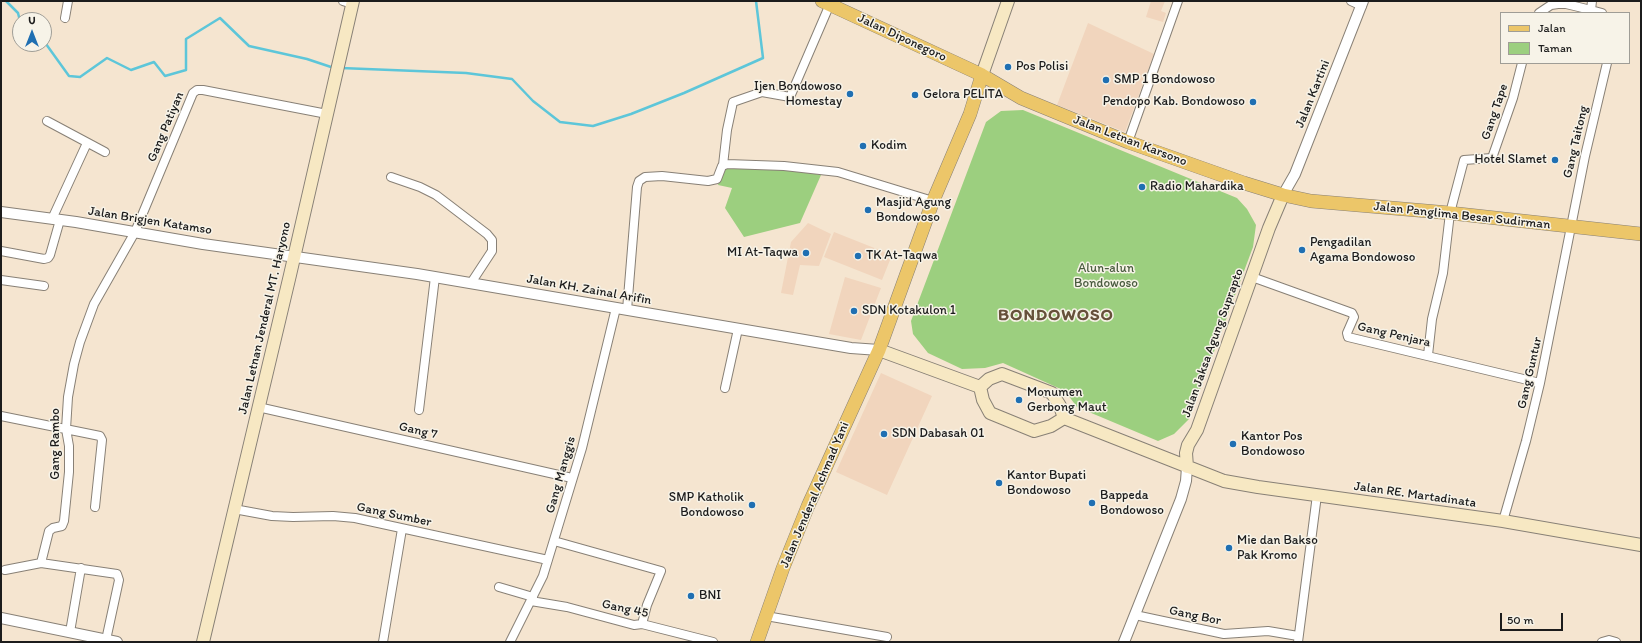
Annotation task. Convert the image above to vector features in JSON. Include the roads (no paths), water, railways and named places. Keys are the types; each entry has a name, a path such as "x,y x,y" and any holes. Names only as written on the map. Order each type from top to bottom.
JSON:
{"main road":[{"path":"982,75 1008,1"},
{"name":"Jalan Letnan Jenderal MT. Haryono","path":"203,642 336,79 349,2"},
{"name":"Jalan Diponegoro","path":"826,3 982,75"},
{"name":"Jalan Letnan Karsono","path":"982,75 1021,98 1128,142 1244,184 1283,195"},
{"name":"Jalan Jenderal Achmad Yani","path":"757,642 783,568 808,506 879,350 933,201 970,114 982,75"},
{"name":"Jalan Panglima Besar Sudirman","path":"1283,195 1311,201 1641,234"},
{"name":"Jalan Jaksa Agung Suprapto","path":"1187,467 1186,453 1188,445 1197,430 1269,228 1283,195"},
{"path":"879,350 980,387"},
{"path":"1002,374 1052,393 1060,406 1064,418 1051,426 1034,431 990,413 983,400 980,387 989,379 1002,374"},
{"name":"Jalan RE. Martadinata","path":"1064,418 1187,467 1224,480 1258,487 1503,521 1641,545"}],"street":[{"path":"65,18 68,1"},
{"path":"1128,142 1178,1"},
{"path":"1351,1 1362,3"},
{"path":"1591,10 1592,1"},
{"path":"627,310 637,187 639,181 650,176 713,180 718,178 723,165 727,130 733,102 762,92 790,97 826,3"},
{"name":"Jalan Kartini","path":"1283,195 1295,174 1362,3"},
{"path":"1540,12 1551,5 1558,4 1566,4 1598,12"},
{"name":"Gang Tape","path":"1450,214 1464,160 1492,158 1513,98 1522,64"},
{"name":"Gang Taitong","path":"1570,227 1607,64"},
{"name":"Gang Patiyan","path":"134,232 195,91 203,90 327,114"},
{"path":"47,121 105,152"},
{"path":"1,251 44,259 48,258 50,255 56,220 87,143"},
{"path":"723,165 784,166 838,172 933,201"},
{"path":"391,177 420,187 436,195 487,234 492,240 492,252 471,283"},
{"name":"Jalan Brigjen Katamso","path":"1,212 294,256"},
{"path":"1428,355 1432,319 1443,273 1450,214"},
{"name":"Gang Guntur","path":"1503,521 1526,441 1540,383 1562,278 1570,227"},
{"name":"Gang Rambo","path":"42,563 49,531 53,528 62,526 64,521 69,472 69,439 66,428 68,397 74,364 86,323 97,299 134,232"},
{"name":"Jalan KH. Zainal Arifin","path":"294,256 435,277 851,348 879,350"},
{"path":"419,410 435,277"},
{"name":"Gang Penjara","path":"1252,277 1352,313 1354,317 1347,333 1348,336 1540,383"},
{"path":"1,280 44,286"},
{"name":"Gang Manggis","path":"510,642 543,576 599,380 616,308"},
{"path":"725,388 738,329"},
{"name":"Gang 7","path":"258,407 572,478"},
{"path":"1,416 98,434 101,437 95,507"},
{"path":"1124,642 1181,499 1186,481 1187,467"},
{"path":"1298,639 1317,495"},
{"name":"Gang Sumber","path":"234,509 272,516 333,516 355,518 548,560"},
{"path":"383,642 402,529"},
{"path":"554,540 661,571 647,605 642,624"},
{"path":"5,570 42,563 115,574 119,577 106,640"},
{"path":"70,632 81,568"},
{"name":"Gang 45","path":"499,587 532,599 634,625 642,624 713,642"},
{"name":"Gang Bor","path":"1135,615 1224,634 1268,631 1298,639"},
{"path":"766,616 887,637"},
{"path":"1,618 117,642"},
{"path":"1602,642 1609,640 1616,642"}],"waterway":[{"path":"6,1 17,12"},
{"path":"341,68 466,73 512,79 533,101 560,122 593,126 631,114 684,93 763,58 756,1"},
{"path":"52,52 69,76 80,77 107,58 131,70 154,62 165,76 186,70 186,39 220,18 249,46 307,59 334,68"}],"place":[{"name":"Pos Polisi","path":"1008,67"},
{"name":"SMP 1 Bondowoso","path":"1106,80"},
{"name":"Ijen Bondowoso Homestay","path":"850,94"},
{"name":"Gelora PELITA","path":"915,95"},
{"name":"Pendopo Kab. Bondowoso","path":"1253,102"},
{"name":"Kodim","path":"863,146"},
{"name":"Hotel Slamet","path":"1555,160"},
{"name":"Radio Mahardika","path":"1142,187"},
{"name":"Masjid Agung Bondowoso","path":"868,210"},
{"name":"Pengadilan Agama Bondowoso","path":"1302,250"},
{"name":"MI At-Taqwa","path":"806,253"},
{"name":"TK At-Taqwa","path":"858,256"},
{"name":"SDN Kotakulon 1","path":"854,311"},
{"name":"Monumen Gerbong Maut","path":"1019,400"},
{"name":"SDN Dabasah 01","path":"884,434"},
{"name":"Kantor Pos Bondowoso","path":"1233,444"},
{"name":"Kantor Bupati Bondowoso","path":"999,483"},
{"name":"Bappeda Bondowoso","path":"1092,503"},
{"name":"SMP Katholik Bondowoso","path":"752,505"},
{"name":"Mie dan Bakso Pak Kromo","path":"1229,548"},
{"name":"BNI","path":"691,596"}],"district":[{"name":"BONDOWOSO","path":"1056,316"}],"park label":[{"name":"Alun-alun Bondowoso","path":"1106,276"}]}
